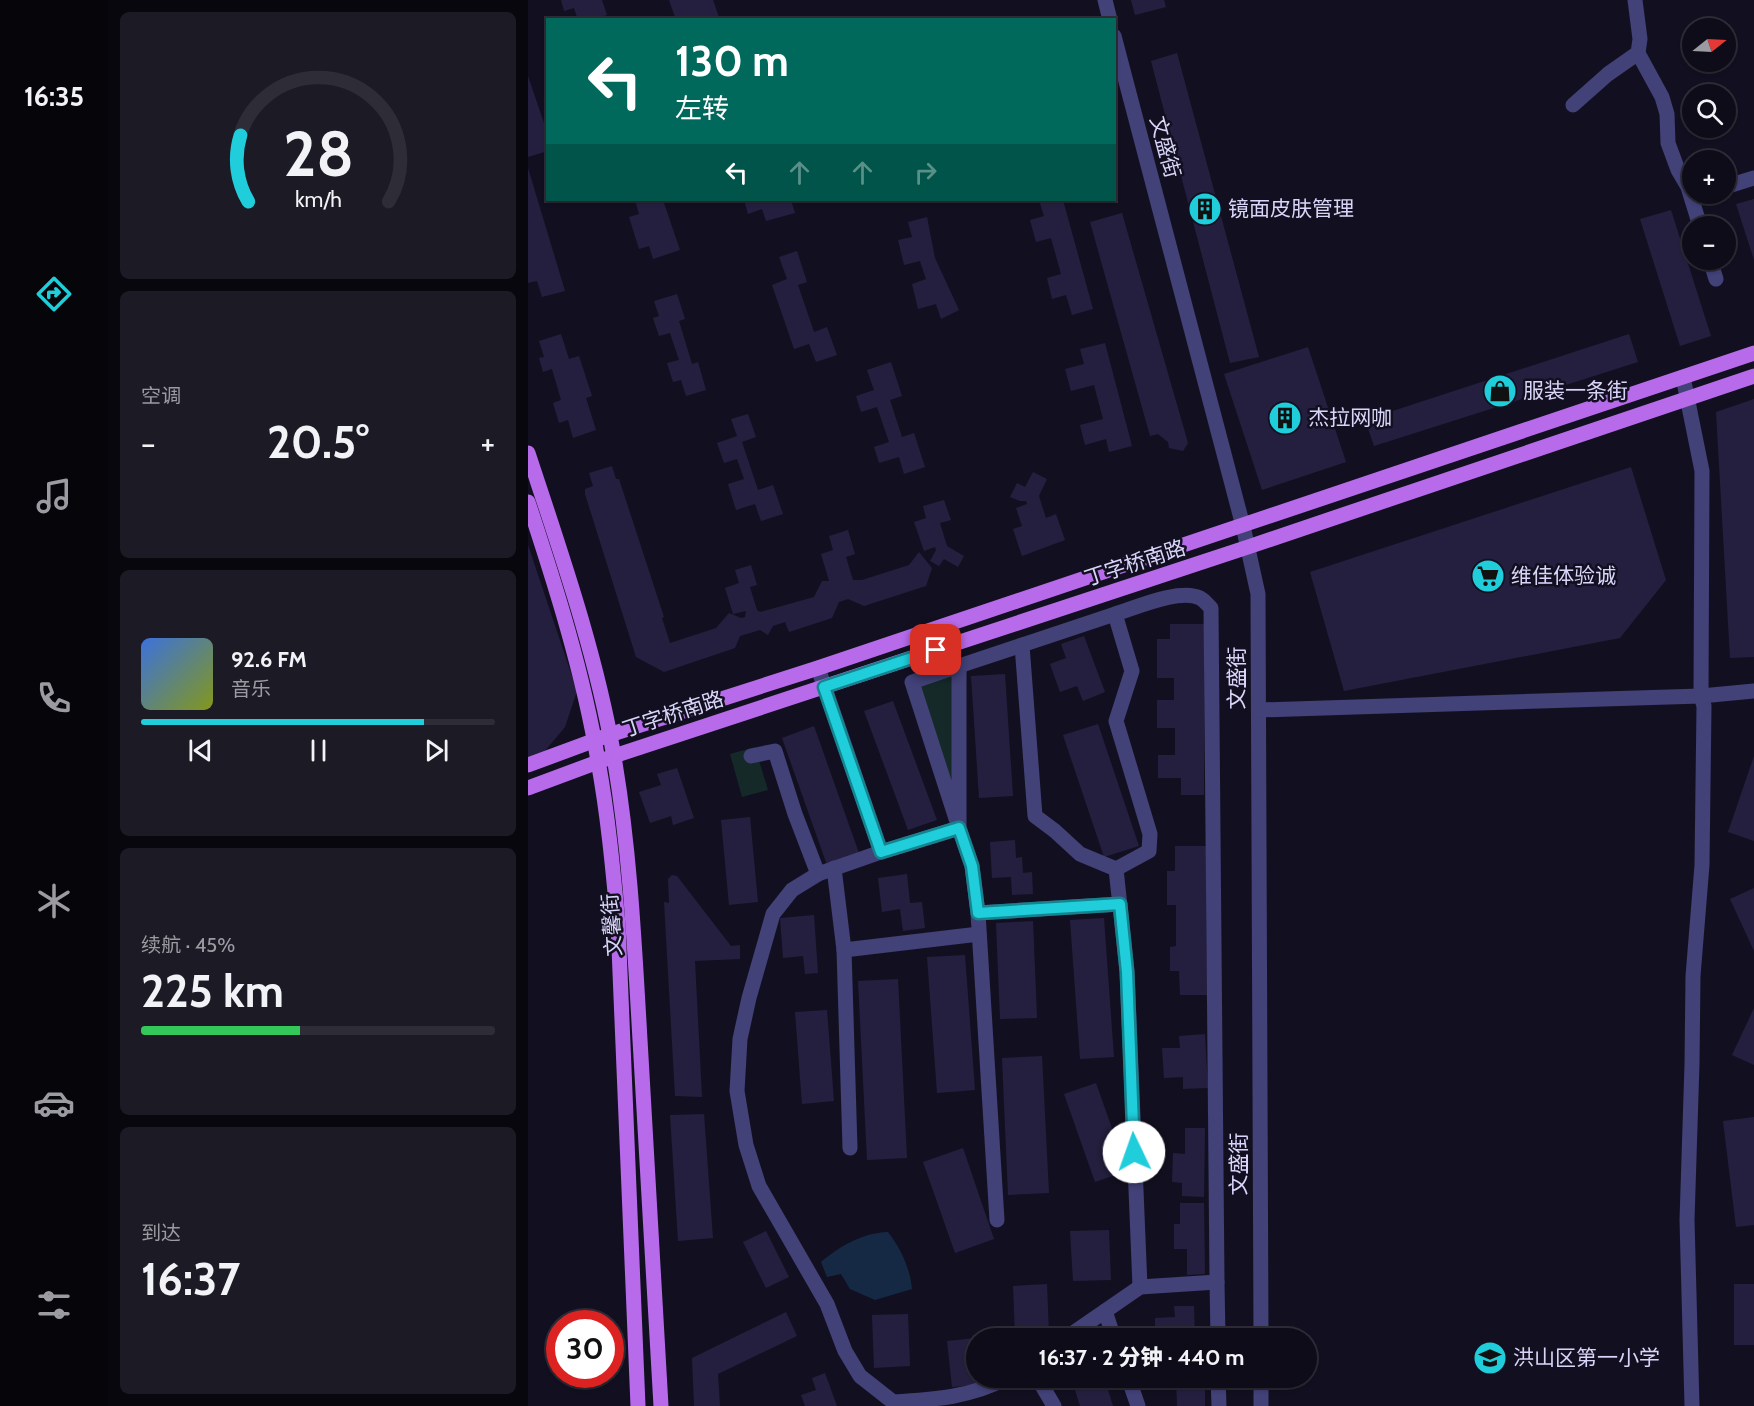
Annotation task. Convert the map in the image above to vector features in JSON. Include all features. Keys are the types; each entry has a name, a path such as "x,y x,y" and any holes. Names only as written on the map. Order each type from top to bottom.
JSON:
{"main road":[{"name":"丁字桥南路","path":"528,765 594,740 818,668 1754,353"},
{"name":"丁字桥南路","path":"528,788 614,756 1248,547 1754,376"},
{"name":"文馨街","path":"528,453 578,609 614,756 630,886 661,1406"},
{"name":"文馨街","path":"528,502 568,629 599,762 618,924 638,1406"}],"street":[{"path":"1105,0 1110,18"},
{"path":"1635,0 1640,39 1638,53 1662,97 1668,114 1668,143 1682,169"},
{"name":"文盛街","path":"1116,44 1243,526 1258,594 1261,1328"},
{"path":"1573,105 1608,74 1638,53"},
{"path":"1736,184 1754,178"},
{"path":"1713,270 1716,279"},
{"path":"1683,378 1702,471 1701,696 1704,706 1702,865 1693,976 1687,1220 1692,1406"},
{"path":"997,1220 980,934 972,866 912,682 1170,597 1200,598 1211,608 1218,1328"},
{"path":"1115,614 1132,671 1116,721 1149,834 1149,851 1116,869"},
{"path":"1022,645 1035,816 1080,854 1116,869"},
{"path":"959,666 959,828"},
{"path":"818,668 881,852"},
{"path":"1259,710 1701,696 1754,691"},
{"path":"752,756 775,750 795,814 818,874"},
{"path":"959,828 834,868 818,874 792,890 773,914 751,988 740,1039 737,1091 746,1145 759,1186 827,1304 845,1351 861,1376 893,1404 956,1397 985,1388"},
{"path":"834,868 844,950 850,1148"},
{"path":"1116,869 1127,972 1140,1287"},
{"path":"978,913 1120,904"},
{"path":"844,950 980,934"},
{"path":"1080,1328 1140,1287 1217,1282"},
{"path":"1105,1311 1111,1328"},
{"path":"1043,1388 1054,1406"},
{"path":"1132,1388 1138,1406"},
{"path":"1218,1388 1219,1406"},
{"path":"1261,1388 1261,1406"}],"green space":[{"path":"953,675 955,795 920,685"},
{"path":"755,747 768,790 742,797 730,754"}],"water":[{"path":"888,1232 904,1259 912,1289 875,1300 850,1289 841,1274 827,1277 821,1262 828,1256 860,1238"}],"building":[{"path":"561,0 602,0 607,15 599,18 577,18 574,8 564,11"},
{"path":"669,0 713,0 719,18 675,18"},
{"path":"1131,0 1164,0 1166,7 1135,15"},
{"name":"镜面皮肤管理","path":"1177,53 1259,357 1230,363 1151,61"},
{"path":"528,76 546,129 546,152 528,157"},
{"path":"528,168 565,291 542,297 537,281 528,283"},
{"path":"1754,199 1754,260 1736,204"},
{"path":"635,201 663,201 680,250 653,259 649,246 639,249 629,217 639,214"},
{"path":"744,201 791,201 795,213 766,221 762,209 748,214"},
{"path":"1039,201 1063,201 1093,309 1072,315 1066,295 1052,299 1047,278 1061,274 1051,238 1036,242 1030,220 1044,216"},
{"path":"1671,210 1682,245 1682,270 1690,270 1711,336 1680,346 1640,219"},
{"path":"1122,213 1188,443 1183,451 1169,448 1168,442 1158,434 1150,436 1090,222"},
{"path":"927,217 935,258 959,310 941,319 936,304 918,309 912,284 926,279 920,261 904,265 898,240 912,237 908,222"},
{"path":"797,251 807,282 798,285 814,332 827,327 837,355 816,362 809,344 794,349 772,285 787,279 779,257"},
{"path":"677,294 685,319 679,321 692,364 698,362 706,390 686,396 681,380 673,382 667,363 679,360 670,333 659,336 653,318 659,316 654,301"},
{"path":"561,334 569,359 579,356 592,396 586,398 596,430 573,438 568,420 559,423 553,403 561,400 552,369 543,372 539,358 544,357 539,341"},
{"name":"服装一条街","path":"1629,334 1638,362 1374,446 1365,420"},
{"path":"1105,343 1132,446 1109,452 1106,439 1085,445 1080,425 1103,419 1094,385 1071,391 1065,369 1084,364 1080,349"},
{"name":"杰拉网咖","path":"1308,347 1346,462 1262,490 1224,374"},
{"path":"891,362 902,396 890,400 902,437 914,433 925,467 904,474 899,457 879,463 874,447 889,442 877,407 861,412 856,396 874,390 867,370"},
{"path":"1754,399 1754,657 1730,658 1716,412"},
{"path":"748,414 756,437 742,442 758,490 773,485 783,514 761,521 755,504 736,510 728,484 744,479 737,459 724,463 717,443 737,436 731,419"},
{"path":"612,466 616,479 619,479 664,617 662,618 670,643 716,628 729,613 741,618 745,617 746,611 733,614 725,588 739,583 735,570 751,565 757,585 750,587 757,610 760,612 814,597 822,581 829,581 821,554 833,550 829,536 848,530 855,554 846,557 853,580 862,580 909,565 919,552 932,568 926,586 864,606 848,599 839,602 832,618 789,632 785,622 773,626 768,635 760,630 740,636 735,648 664,672 636,657 585,494 585,489 593,486 589,473"},
{"name":"维佳体验诚","path":"1631,467 1666,580 1620,638 1344,691 1310,572"},
{"path":"1033,472 1047,479 1039,496 1046,518 1056,514 1065,540 1022,556 1013,529 1022,526 1016,508 1027,504 1026,501 1010,497 1017,483 1025,487"},
{"path":"944,500 951,520 940,523 947,546 964,556 958,567 944,559 939,566 930,561 936,550 935,547 924,551 914,522 926,518 923,506"},
{"path":"528,545 577,691 565,727 544,752 528,758"},
{"path":"1170,624 1204,624 1204,795 1181,795 1181,778 1158,778 1158,755 1175,755 1175,728 1157,728 1157,700 1174,700 1174,678 1157,678 1157,639 1170,639"},
{"path":"1084,636 1105,692 1083,701 1077,686 1060,692 1050,664 1066,658 1061,644"},
{"path":"1005,674 1013,796 979,798 971,676"},
{"path":"893,701 937,820 908,830 864,711"},
{"path":"1098,724 1139,846 1104,857 1063,735"},
{"path":"814,726 859,853 827,865 782,738"},
{"path":"1754,756 1754,841 1728,832"},
{"path":"677,768 694,818 673,825 671,816 650,823 639,792 661,785 657,774"},
{"path":"750,817 758,902 729,905 721,820"},
{"path":"1015,840 1016,858 1022,857 1023,873 1032,872 1033,894 1012,895 1011,877 992,878 990,842"},
{"path":"1175,846 1206,846 1207,995 1180,995 1179,971 1170,971 1170,947 1176,946 1176,905 1167,905 1167,871 1175,871"},
{"path":"907,874 910,903 922,902 925,928 903,931 900,909 882,912 878,878"},
{"path":"672,875 677,876 731,946 740,945 740,959 695,961 702,1097 675,1096 664,902 669,903 668,879"},
{"path":"1754,888 1754,951 1730,899"},
{"path":"814,915 818,973 805,974 803,956 783,958 780,918"},
{"path":"1104,918 1114,1057 1080,1059 1070,920"},
{"path":"1033,921 1037,1018 1000,1019 996,923"},
{"path":"965,955 975,1090 937,1093 927,957"},
{"path":"898,979 907,1158 867,1160 858,981"},
{"path":"1754,1008 1754,1065 1732,1055"},
{"path":"827,1010 834,1101 802,1104 795,1012"},
{"path":"1205,1034 1208,1088 1183,1089 1183,1077 1164,1078 1162,1048 1180,1048 1179,1036"},
{"path":"1042,1056 1049,1193 1008,1195 1002,1058"},
{"path":"1096,1083 1127,1171 1095,1182 1064,1094"},
{"path":"704,1114 713,1238 678,1241 670,1115"},
{"path":"1754,1117 1754,1225 1736,1227 1723,1121"},
{"path":"1185,1128 1205,1128 1204,1197 1182,1196 1182,1183 1172,1182 1173,1153 1185,1154"},
{"path":"963,1148 994,1239 955,1253 923,1162"},
{"path":"1180,1203 1204,1203 1205,1274 1187,1275 1187,1249 1174,1249 1174,1224 1180,1224"},
{"path":"1109,1230 1111,1280 1073,1281 1070,1231"},
{"path":"766,1231 789,1277 766,1288 743,1242"},
{"path":"1047,1284 1049,1328 1015,1328 1013,1286"},
{"path":"1734,1284 1754,1284 1754,1345 1734,1345"},
{"path":"1174,1306 1194,1306 1195,1328 1155,1328 1155,1318 1175,1317"},
{"path":"786,1312 797,1336 718,1374 720,1406 694,1406 692,1358"},
{"path":"908,1314 910,1366 874,1368 872,1315"},
{"path":"966,1339 966,1386 952,1387 947,1341"},
{"path":"825,1373 837,1406 805,1406 801,1395 816,1390 812,1378"},
{"path":"1074,1388 1107,1388 1113,1406 1080,1406"},
{"path":"1176,1388 1205,1388 1205,1406 1177,1406"}],"place":[{"name":"镜面皮肤管理","path":"1205,209"},
{"name":"服装一条街","path":"1500,391"},
{"name":"杰拉网咖","path":"1285,418"},
{"name":"维佳体验诚","path":"1488,576"},
{"name":"洪山区第一小学","path":"1490,1358"}],"route":[{"path":"936,650 824,687 881,852 959,828 972,866 978,913 1120,904 1127,972 1134,1152"}]}
